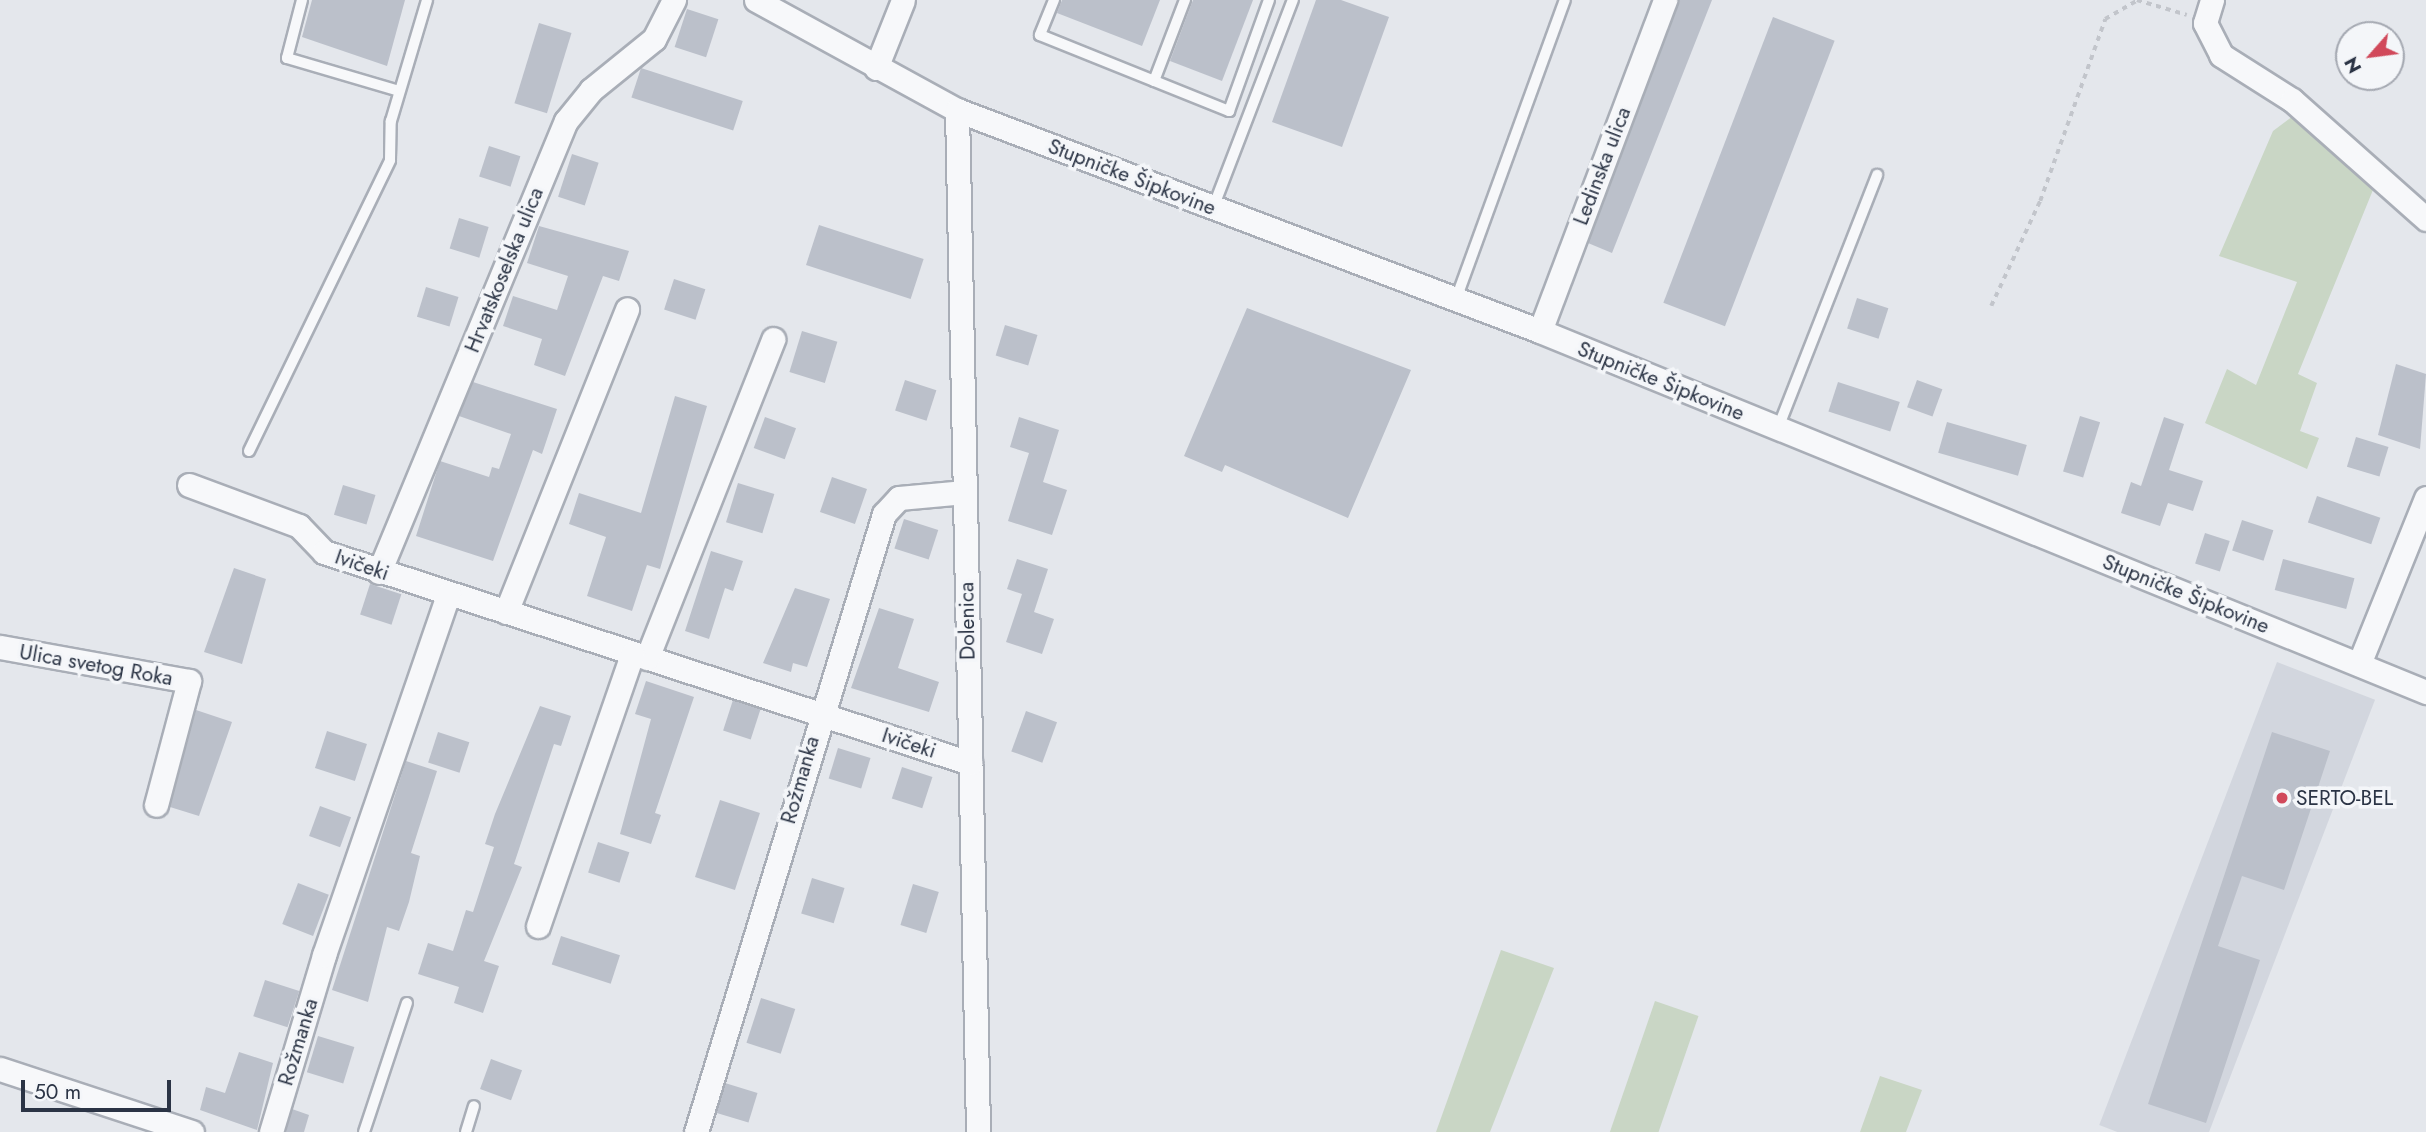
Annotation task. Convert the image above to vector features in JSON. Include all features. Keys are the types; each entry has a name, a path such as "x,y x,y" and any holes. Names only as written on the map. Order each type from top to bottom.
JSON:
{"street":[{"name":"Hrvatskoselska ulica","path":"379,572 566,121 590,90 654,38 674,0"},
{"path":"756,0 957,110"},
{"path":"877,68 903,0"},
{"name":"Ledinska ulica","path":"1540,331 1665,0"},
{"path":"2209,8 2208,36 2221,55 2292,100 2426,219"},
{"name":"Stupničke Šipkovine","path":"957,110 1540,331 2426,692"},
{"name":"Dolenica","path":"957,110 978,1132"},
{"path":"506,612 627,309"},
{"path":"538,926 640,656 773,339"},
{"name":"Ivičeki","path":"189,485 299,526 324,552 379,572 970,763"},
{"name":"Rožmanka","path":"696,1132 819,714 884,514 899,498 965,492"},
{"path":"2359,664 2426,498"},
{"name":"Rožmanka","path":"271,1132 324,955 447,594"},
{"name":"Ulica svetog Roka","path":"0,647 189,681 156,805"},
{"path":"0,1069 146,1125 192,1132"}],"lane":[{"path":"302,0 287,58 399,91"},
{"path":"249,451 390,160 399,91 427,0"},
{"path":"1054,0 1040,36 1229,111 1269,0"},
{"path":"1154,81 1185,0"},
{"path":"1213,208 1293,0"},
{"path":"1456,299 1565,0"},
{"path":"1778,428 1877,175"},
{"path":"364,1132 407,1003"},
{"path":"466,1132 474,1107"}],"path":[{"path":"1991,306 2040,201 2105,19 2137,0 2209,8"}],"shaded area":[{"path":"2277,662 2375,700 2209,1132 2117,1132 2099,1125"}],"green space":[{"path":"2293,116 2375,185 2298,374 2317,383 2300,431 2319,438 2307,469 2205,423 2227,369 2256,385 2297,282 2219,256 2273,131"},
{"path":"1501,950 1554,968 1490,1132 1436,1132"},
{"path":"1655,1001 1698,1016 1659,1132 1610,1132"},
{"path":"1880,1076 1922,1090 1906,1132 1860,1132"}],"building":[{"path":"312,0 405,0 387,66 302,37"},
{"path":"1062,0 1160,0 1142,46 1057,13"},
{"path":"1193,0 1253,0 1222,81 1170,61"},
{"path":"1316,0 1341,0 1389,17 1342,147 1272,122"},
{"path":"1679,0 1712,0 1612,253 1588,243"},
{"path":"687,9 718,19 706,57 675,47"},
{"path":"1773,17 1835,41 1725,326 1663,303"},
{"path":"539,23 572,33 547,113 514,103"},
{"path":"641,68 743,101 733,131 631,97"},
{"path":"489,146 520,156 510,187 479,176"},
{"path":"572,154 599,163 585,205 558,197"},
{"path":"459,218 489,227 479,258 450,249"},
{"path":"819,225 924,259 911,299 806,265"},
{"path":"539,226 629,251 619,281 603,276 565,376 534,365 542,339 503,326 513,296 557,310 568,276 527,263"},
{"path":"674,279 705,289 695,320 664,309"},
{"path":"426,287 459,297 449,327 417,317"},
{"path":"1857,298 1888,308 1878,339 1847,328"},
{"path":"1247,308 1411,370 1348,518 1225,465 1222,472 1184,456"},
{"path":"1005,325 1038,335 1028,366 996,356"},
{"path":"802,331 837,342 825,383 789,372"},
{"path":"2396,364 2426,374 2420,449 2378,435"},
{"path":"905,380 936,390 926,421 895,410"},
{"path":"1917,380 1942,389 1932,416 1907,407"},
{"path":"473,382 557,409 542,454 533,450 493,561 416,536 440,461 489,477 492,467 499,469 511,434 459,416"},
{"path":"1838,382 1900,402 1890,432 1828,411"},
{"path":"675,396 707,406 660,569 647,565 632,611 587,596 606,537 569,524 579,493 641,513"},
{"path":"2080,416 2100,422 2083,478 2063,471"},
{"path":"765,417 796,428 785,459 754,448"},
{"path":"1019,417 1059,430 1043,482 1067,490 1052,535 1008,521 1029,453 1010,447"},
{"path":"2164,417 2184,424 2169,470 2203,481 2193,511 2168,503 2160,526 2121,513 2131,482 2141,486"},
{"path":"1947,422 2027,445 2018,476 1938,453"},
{"path":"2356,437 2389,447 2379,477 2347,467"},
{"path":"832,477 867,489 855,524 820,512"},
{"path":"738,483 774,494 762,533 726,522"},
{"path":"343,485 376,495 366,525 334,515"},
{"path":"2317,496 2380,518 2371,544 2308,522"},
{"path":"904,519 938,530 929,560 894,548"},
{"path":"2242,520 2273,530 2263,561 2232,550"},
{"path":"2205,533 2230,541 2220,571 2195,563"},
{"path":"711,551 743,561 733,591 725,588 709,639 685,631"},
{"path":"1017,559 1048,569 1034,612 1054,619 1042,654 1006,642 1022,594 1007,589"},
{"path":"2283,559 2354,578 2346,609 2275,590"},
{"path":"234,568 266,579 242,664 204,652"},
{"path":"370,584 401,594 391,625 360,614"},
{"path":"795,588 830,599 807,667 793,663 791,672 763,663"},
{"path":"879,608 914,619 898,668 939,682 929,712 851,688"},
{"path":"646,681 694,697 655,813 661,815 651,844 620,834 651,719 635,714"},
{"path":"733,700 761,709 751,739 723,730"},
{"path":"540,706 571,716 561,746 554,744 514,864 522,867 484,961 499,966 483,1013 454,1003 459,987 418,974 428,943 453,951 466,910 473,912 494,847 485,844"},
{"path":"196,710 232,722 199,816 170,807"},
{"path":"1026,711 1057,722 1042,763 1011,751"},
{"path":"327,731 367,744 355,781 315,768"},
{"path":"438,732 469,742 459,773 428,762"},
{"path":"2272,732 2330,751 2284,890 2242,876 2218,946 2260,960 2206,1123 2148,1104"},
{"path":"838,748 871,758 861,789 829,779"},
{"path":"406,761 437,771 411,853 420,856 409,902 399,931 387,927 368,1002 332,990"},
{"path":"902,767 932,777 922,808 892,798"},
{"path":"720,800 760,813 735,890 695,877"},
{"path":"320,806 351,817 340,847 309,836"},
{"path":"598,842 629,852 619,883 588,872"},
{"path":"812,878 845,888 834,923 801,913"},
{"path":"298,883 329,895 313,936 282,924"},
{"path":"913,884 939,892 926,933 900,925"},
{"path":"561,936 620,955 611,984 552,965"},
{"path":"265,980 299,991 287,1027 253,1016"},
{"path":"761,998 795,1009 781,1054 746,1043"},
{"path":"318,1036 354,1047 343,1083 307,1072"},
{"path":"239,1052 273,1063 257,1130 200,1110 206,1087 225,1093"},
{"path":"491,1059 522,1070 511,1100 480,1089"},
{"path":"725,1083 758,1093 748,1123 716,1113"},
{"path":"292,1109 309,1115 304,1132 286,1132"}],"place":[{"name":"SERTO-BEL","path":"2282,798"}]}
